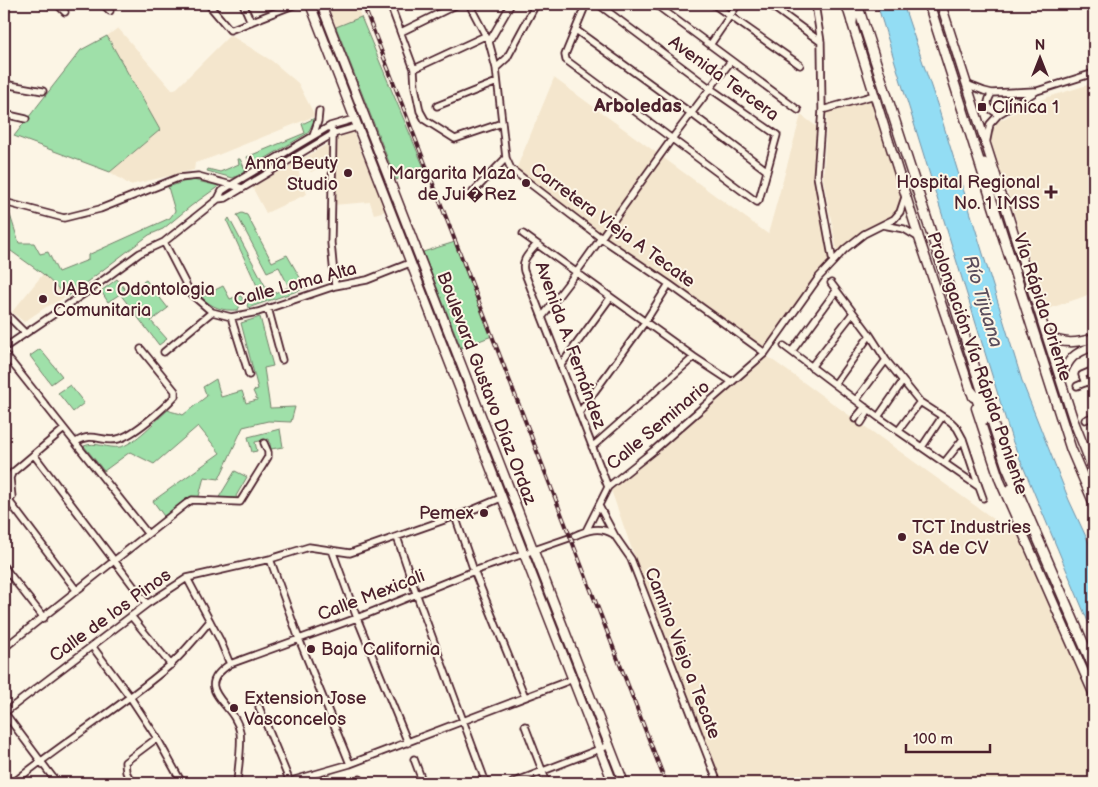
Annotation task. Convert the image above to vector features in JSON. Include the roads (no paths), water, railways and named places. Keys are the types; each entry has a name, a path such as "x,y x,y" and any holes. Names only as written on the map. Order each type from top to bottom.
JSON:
{"highway":[{"path":"851,4 852,22"},
{"path":"857,4 1007,467 1094,668"},
{"name":"Vía Rápida Oriente","path":"929,4 1071,449 1094,503"},
{"path":"973,142 1004,203"},
{"path":"971,390 994,438 999,444"},
{"path":"1007,467 1007,476 1021,521 1020,526"}],"main road":[{"name":"Boulevard Gustavo Díaz Ordaz","path":"310,4 613,783"},
{"name":"Boulevard Gustavo Díaz Ordaz","path":"321,4 624,783"},
{"name":"Prolongación Vía Rápida Poniente","path":"846,4 919,238 1000,481 1094,695"},
{"path":"941,4 1073,419 1094,472"},
{"path":"1047,336 1066,343 1094,338"},
{"path":"442,345 452,342"},
{"path":"1061,379 1064,368 1071,358 1076,353 1094,346"}],"street":[{"path":"57,4 65,12"},
{"path":"103,4 110,11"},
{"path":"208,4 230,30 296,4"},
{"path":"244,4 251,22"},
{"path":"390,4 414,69 417,100 425,120 455,139 502,123"},
{"path":"401,32 458,4"},
{"name":"Carretera Vieja A Tecate","path":"469,4 489,42 496,68 506,158 511,169 602,238 765,353"},
{"path":"496,68 507,58 536,4"},
{"path":"586,4 564,58 671,140"},
{"name":"Avenida Tercera","path":"598,4 711,89 777,135 759,200 757,202 671,140"},
{"path":"654,4 798,110"},
{"path":"713,4 800,65"},
{"path":"710,45 738,4"},
{"path":"770,4 822,42"},
{"path":"815,4 822,42 822,110 817,176 833,262"},
{"path":"489,42 509,5"},
{"path":"576,30 766,170"},
{"path":"414,69 485,36"},
{"path":"543,316 731,61"},
{"path":"966,84 992,93 1037,90 1094,73"},
{"path":"437,106 497,82"},
{"path":"4,84 43,92"},
{"path":"986,144 990,124 999,114 1037,90"},
{"path":"992,93 987,102 988,106 999,114"},
{"path":"822,110 875,95"},
{"path":"313,136 319,111"},
{"path":"4,114 26,119"},
{"path":"4,348 140,253 164,242 218,199 222,191 231,185 330,126 355,123"},
{"path":"218,199 226,198 333,134 355,123"},
{"path":"330,126 333,134 331,227 335,286"},
{"path":"473,192 506,158"},
{"path":"4,202 64,218 100,209 178,178 198,176 242,188"},
{"name":"Calle Seminario","path":"586,530 608,486 653,451 765,353 819,277 845,248 864,234 883,225 900,212 906,195"},
{"path":"883,225 904,229 919,238"},
{"path":"523,234 694,358 732,382"},
{"name":"Calle Loma Alta","path":"164,242 191,294 212,312 231,317 258,312 335,286 368,280 410,263"},
{"name":"Avenida A. Fernández","path":"537,244 524,259 523,264 608,486"},
{"path":"831,283 870,335 886,360 920,402 957,428 963,439 983,498"},
{"path":"579,413 645,322 669,284"},
{"path":"792,351 836,291"},
{"path":"561,365 610,298"},
{"path":"268,308 282,360"},
{"path":"4,312 25,333"},
{"path":"164,352 212,312"},
{"path":"811,367 853,313"},
{"path":"231,317 249,376"},
{"path":"834,384 870,335"},
{"path":"784,346 878,417 979,487"},
{"path":"76,442 88,436 112,439 126,436 165,407 175,396 174,391 141,349"},
{"path":"4,353 148,534"},
{"path":"592,447 694,358"},
{"path":"856,400 886,360"},
{"path":"1085,383 1082,374 1094,370"},
{"path":"1077,386 1094,380"},
{"path":"878,417 903,381"},
{"path":"898,431 920,402"},
{"path":"860,419 867,409"},
{"path":"1085,420 1094,416"},
{"path":"922,447 942,417"},
{"path":"4,505 12,497 10,478 12,473 64,429"},
{"path":"944,463 963,439"},
{"path":"4,648 192,500 240,502 268,457 264,443"},
{"path":"34,455 147,604"},
{"name":"Calle de los Pinos","path":"4,713 147,604 187,578 270,559 309,547 350,553 501,498"},
{"path":"9,501 77,590"},
{"name":"Camino Viejo a Tecate","path":"599,506 615,536 631,559 718,783"},
{"path":"454,516 525,697"},
{"path":"533,550 572,537 586,530 602,530 615,536"},
{"path":"397,537 486,783"},
{"path":"332,550 357,618 408,743"},
{"name":"Calle Mexicali","path":"230,664 357,618 416,593 533,550"},
{"path":"270,559 299,639 350,764"},
{"path":"4,567 44,618"},
{"path":"187,578 220,640 230,664 218,672 213,680 214,691 234,716 240,732 237,783"},
{"path":"131,616 171,665"},
{"path":"13,783 171,665 210,621"},
{"path":"92,646 130,696 157,738 182,783"},
{"path":"259,707 287,783 350,764 408,743 573,679"},
{"path":"4,713 57,783"},
{"path":"525,726 547,783"},
{"path":"132,783 126,772 125,762 157,738"},
{"path":"512,783 610,745"},
{"path":"414,759 423,783"}],"water":[{"name":"Río Tijuana","path":"877,4 903,4 938,107 1023,384 1069,500 1094,554 1094,636 1012,440"}],"railway":[{"path":"363,4 666,783"}],"place":[{"name":"Clínica 1","path":"982,107"},
{"name":"Anna Beuty Studio","path":"348,173"},
{"name":"Margarita Maza de Jui�Rez","path":"526,183"},
{"name":"Hospital Regional No. 1 IMSS","path":"1051,192"},
{"name":"UABC - Odontologia Comunitaria","path":"43,299"},
{"name":"Pemex","path":"484,513"},
{"name":"TCT Industries SA de CV","path":"902,537"},
{"name":"Baja California","path":"311,649"},
{"name":"Extension Jose Vasconcelos","path":"234,708"}],"district":[{"name":"Arboledas","path":"638,105"}]}
